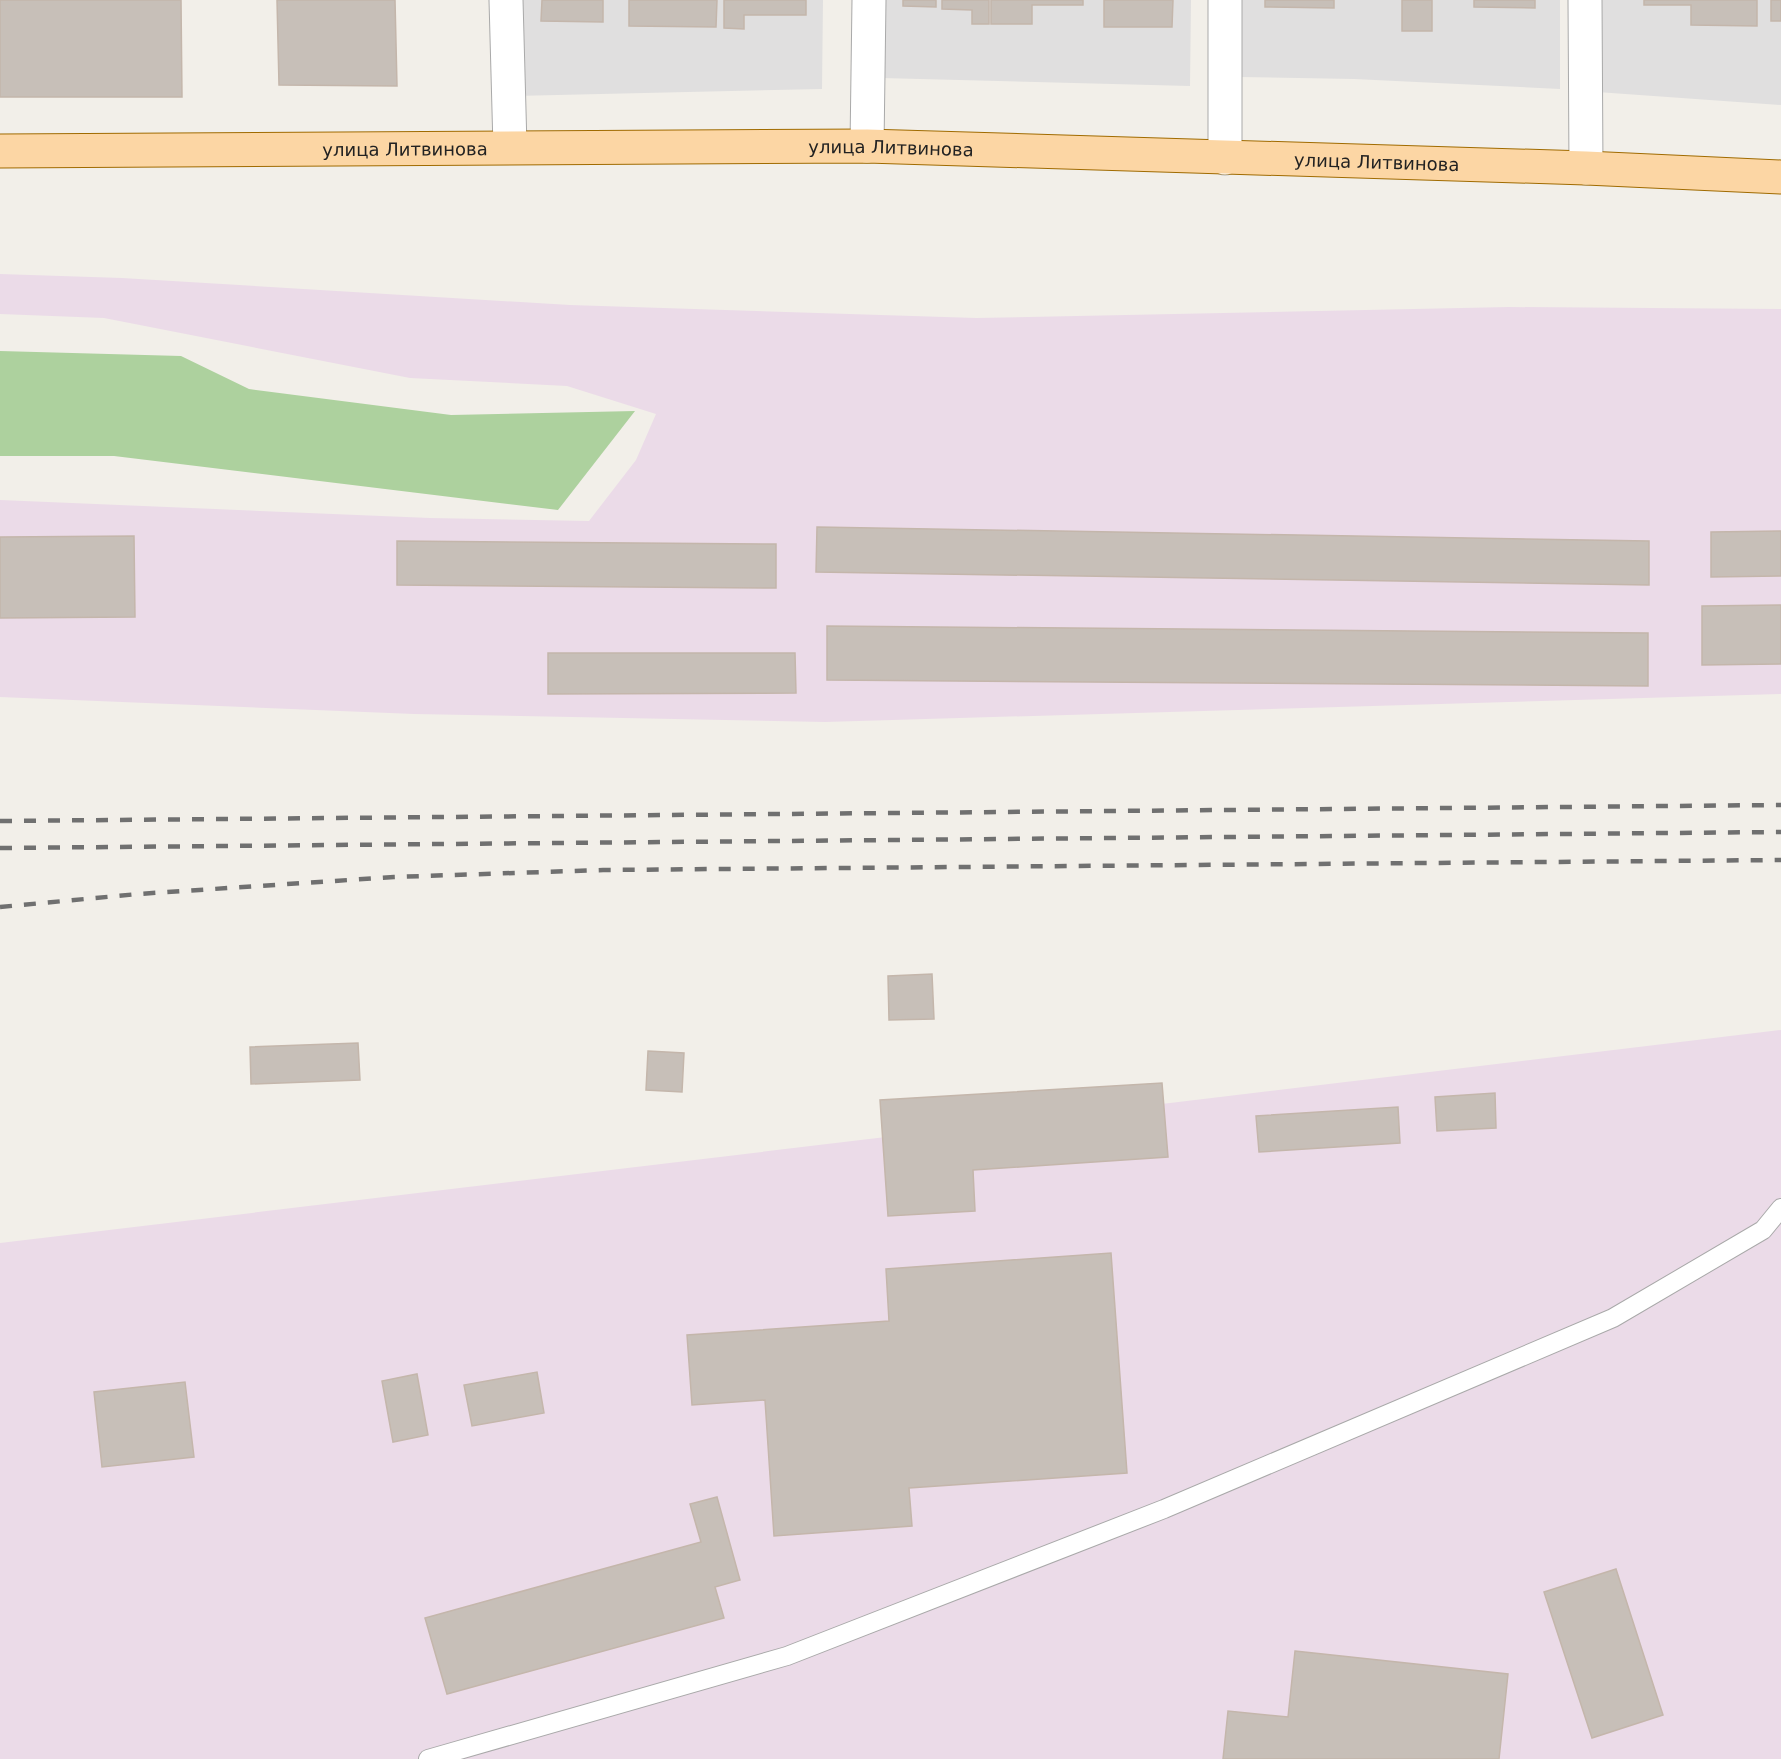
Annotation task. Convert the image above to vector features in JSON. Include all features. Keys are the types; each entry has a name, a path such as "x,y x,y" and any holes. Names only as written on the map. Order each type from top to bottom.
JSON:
{"main road":[{"name":"улица Литвинова","path":"0,152 867,146 1586,168 1781,177"}],"street":[{"path":"507,0 510,147"},
{"path":"867,146 869,0"},
{"path":"1225,0 1226,158"},
{"path":"1585,0 1586,168"}],"lane":[{"path":"428,1759 787,1656 1164,1509 1613,1318 1763,1230 1781,1209"}],"shaded area":[{"path":"513,0 823,0 822,89 514,96"},
{"path":"880,0 1191,0 1190,86 881,78"},
{"path":"1240,0 1560,0 1560,89 1354,79 1240,77"},
{"path":"1596,0 1781,0 1781,105 1597,92"},
{"path":"0,274 122,278 570,305 976,318 1509,307 1781,309 1781,694 825,722 414,714 0,697 0,500 430,518 589,521 636,460 656,414 567,386 410,378 104,318 0,314"},
{"path":"1781,1030 1781,1759 0,1759 0,1243"}],"green space":[{"path":"0,351 181,356 249,389 451,415 635,411 558,510 114,456 0,456"}],"building":[{"path":"0,0 181,0 182,97 0,97"},
{"path":"277,0 395,0 397,86 279,85"},
{"path":"542,0 603,0 603,22 541,21"},
{"path":"629,0 717,0 716,27 629,26"},
{"path":"724,0 806,0 806,15 744,15 744,29 724,28"},
{"path":"903,0 936,0 936,7 903,6"},
{"path":"942,0 989,0 989,24 972,24 972,10 942,9"},
{"path":"991,0 1083,0 1083,5 1032,5 1032,24 991,24"},
{"path":"1104,0 1173,0 1172,27 1104,27"},
{"path":"1265,0 1334,0 1334,8 1265,7"},
{"path":"1402,0 1432,0 1432,31 1402,31"},
{"path":"1474,0 1535,0 1535,8 1474,7"},
{"path":"1644,0 1757,0 1757,26 1691,25 1691,5 1644,5"},
{"path":"1771,0 1781,0 1781,21 1771,21"},
{"path":"817,527 1649,541 1649,585 816,572"},
{"path":"1781,531 1781,576 1711,577 1711,532"},
{"path":"134,536 135,617 0,618 0,537"},
{"path":"397,541 776,544 776,588 397,585"},
{"path":"1781,605 1781,664 1702,665 1702,606"},
{"path":"827,626 1648,633 1648,686 827,680"},
{"path":"548,653 795,653 796,693 548,694"},
{"path":"932,974 934,1019 889,1020 888,976"},
{"path":"358,1043 360,1080 251,1084 250,1047"},
{"path":"648,1051 684,1053 682,1092 646,1090"},
{"path":"1162,1083 1168,1157 973,1170 975,1211 888,1216 880,1100"},
{"path":"1495,1093 1496,1128 1437,1131 1435,1097"},
{"path":"1398,1107 1400,1143 1259,1152 1256,1116"},
{"path":"1111,1253 1127,1473 909,1488 912,1526 774,1536 765,1400 692,1405 687,1335 889,1321 886,1269"},
{"path":"537,1372 544,1413 472,1426 464,1385"},
{"path":"417,1374 428,1435 393,1442 382,1381"},
{"path":"185,1382 194,1457 102,1467 94,1392"},
{"path":"717,1497 740,1580 715,1587 724,1618 447,1694 425,1618 701,1542 690,1504"},
{"path":"1616,1569 1663,1715 1592,1738 1544,1592"},
{"path":"1295,1651 1508,1674 1499,1759 1223,1759 1228,1711 1288,1717"}],"railway":[{"path":"0,821 1781,805"},
{"path":"0,848 1781,832"},
{"path":"0,907 138,894 394,877 603,870 1781,860"}]}
